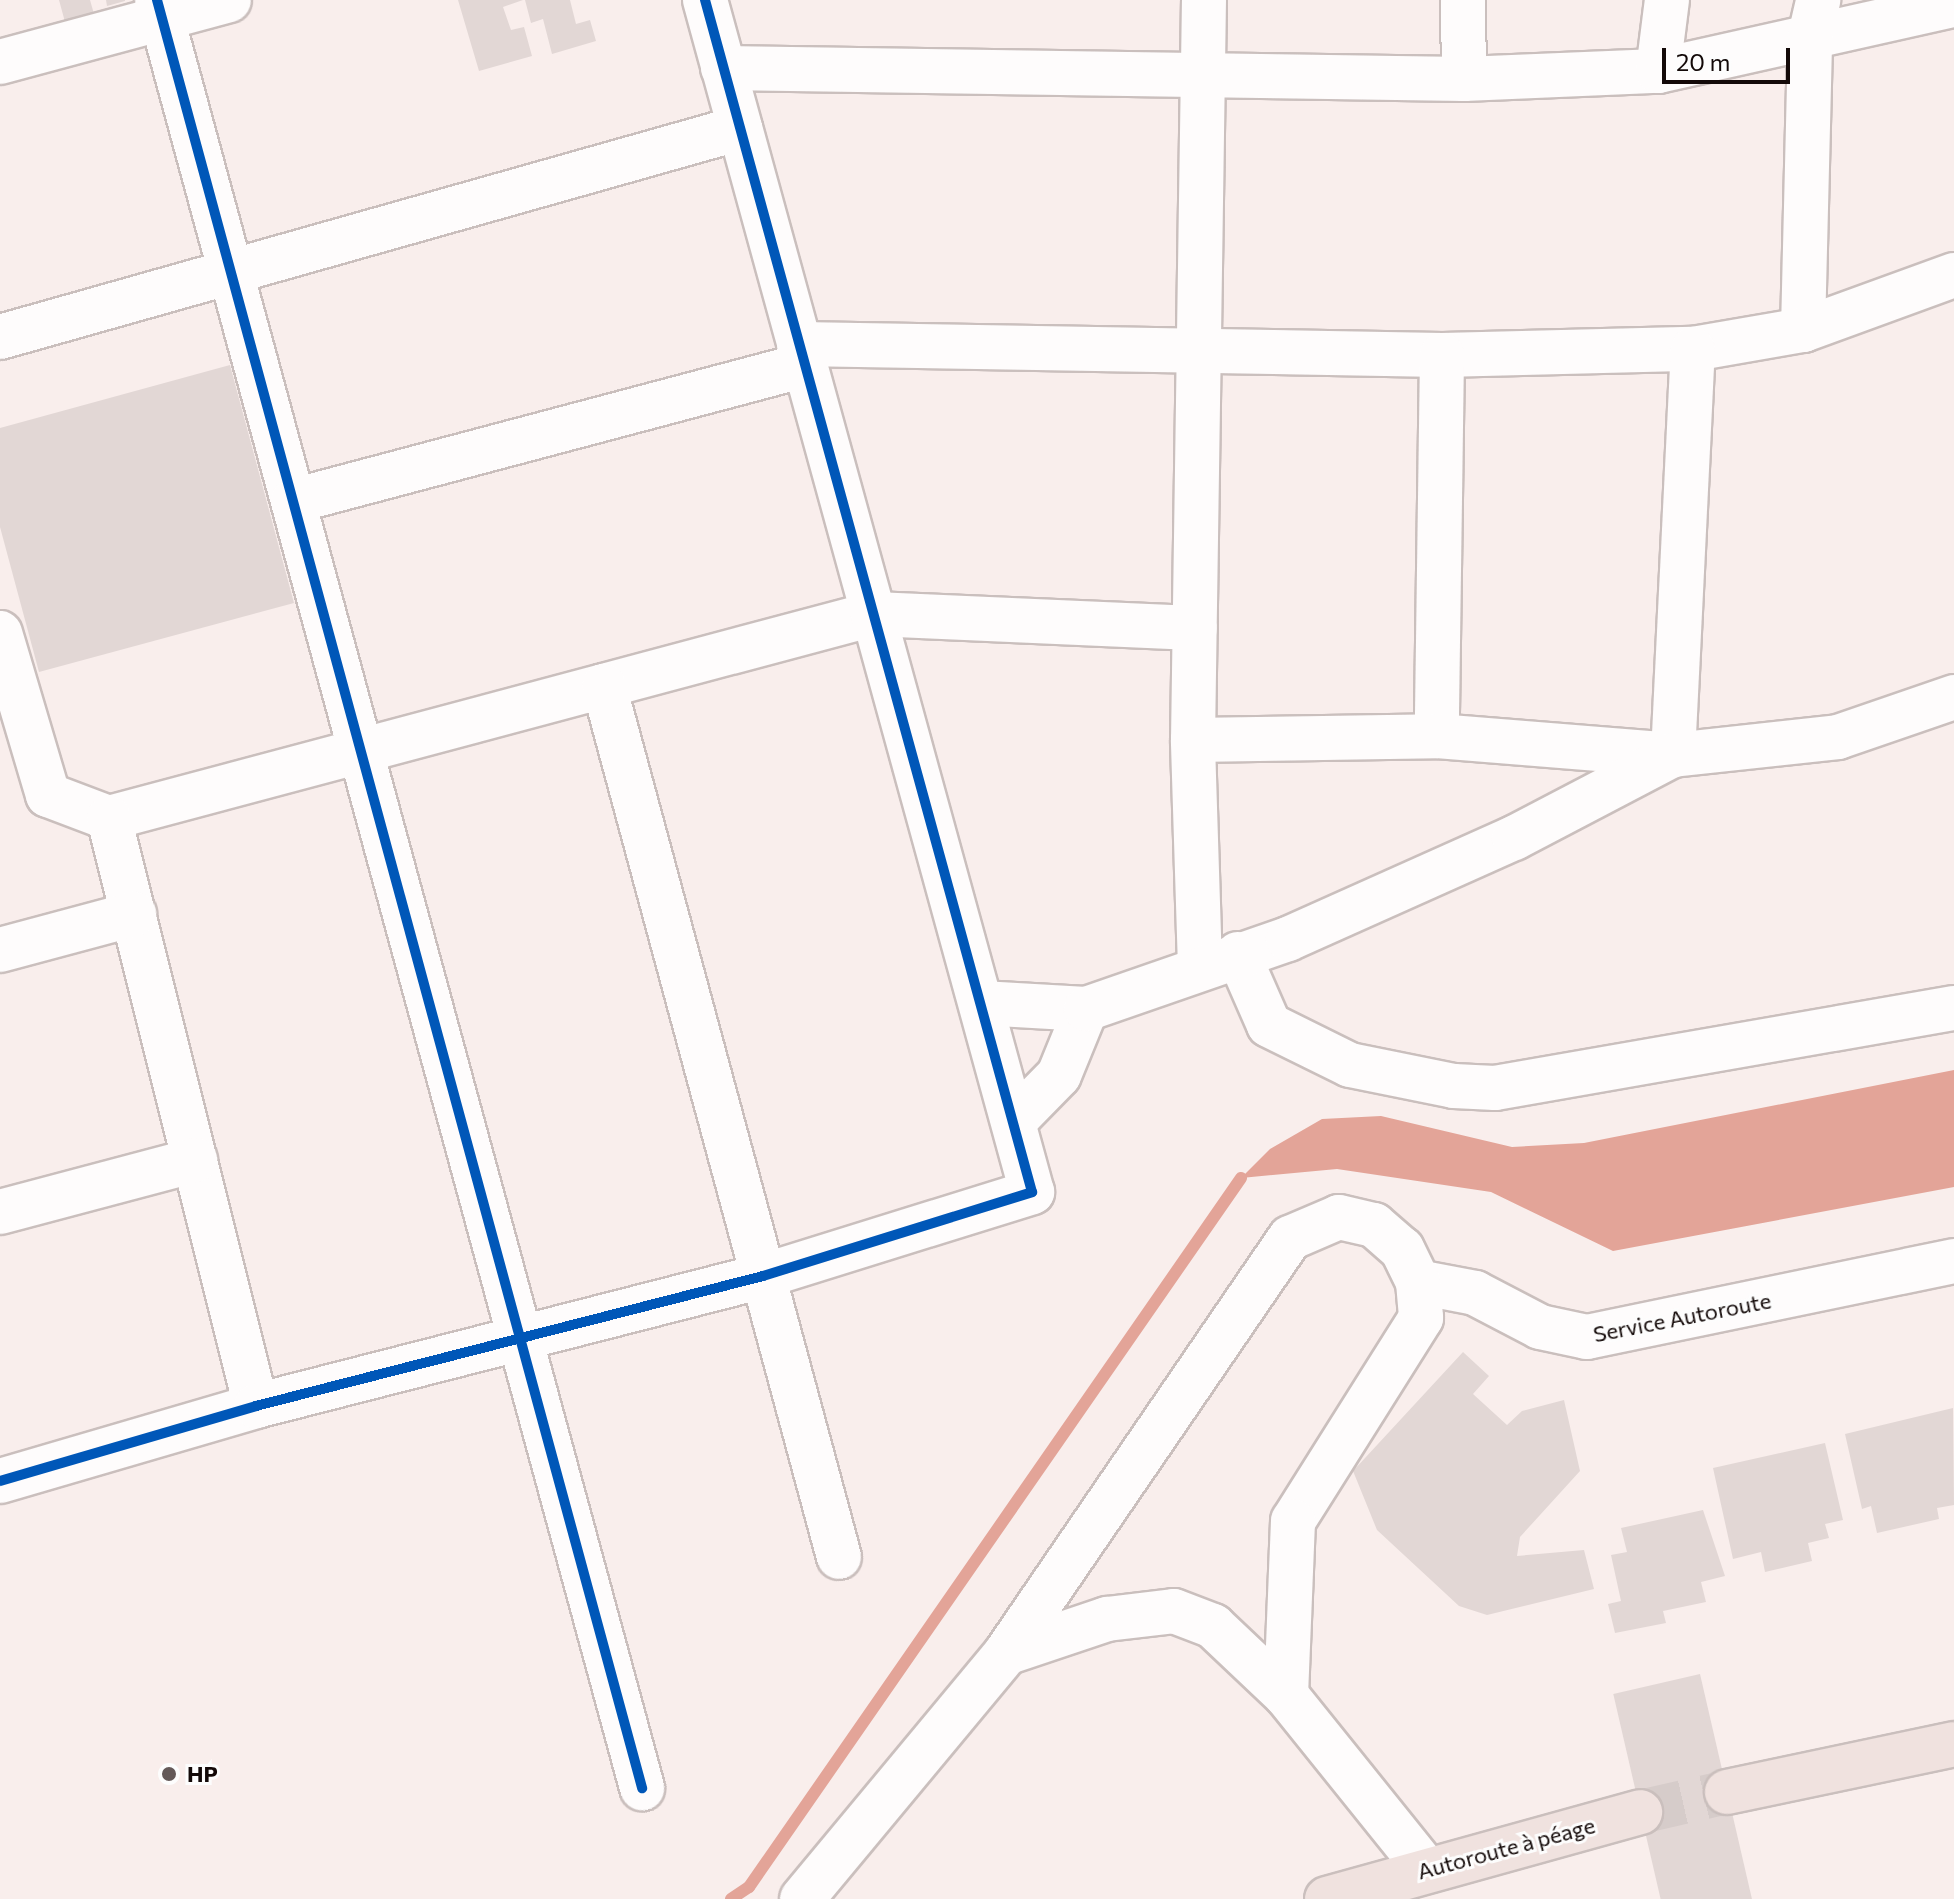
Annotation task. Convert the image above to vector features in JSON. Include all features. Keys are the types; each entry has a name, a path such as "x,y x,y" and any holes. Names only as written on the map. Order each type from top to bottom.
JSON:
{"highway":[{"path":"1727,1792 1954,1744"},
{"name":"Autoroute à péage","path":"1327,1899 1425,1868 1640,1812"}],"street":[{"path":"0,62 160,9 229,0"},
{"path":"0,1481 256,1406 763,1276 1020,1201 1032,1192 705,0"},
{"path":"1204,0 1193,740 1219,961 1269,1025 1350,1065 1454,1086 1495,1088 1954,1008"},
{"path":"1463,0 1464,79"},
{"path":"1658,71 1667,0"},
{"path":"723,68 1464,79 1658,71 1814,18 1954,5"},
{"path":"160,9 642,1788"},
{"path":"1803,330 1814,18"},
{"path":"0,337 740,128"},
{"path":"293,501 802,355 1199,350 1442,355 1693,349 1803,330 1954,275"},
{"path":"1673,755 1693,349"},
{"path":"1437,736 1442,355"},
{"path":"0,633 48,795 109,818 873,614 1195,628"},
{"path":"604,686 839,1557"},
{"path":"1193,740 1437,736 1673,755 1838,737 1954,697"},
{"path":"981,1003 1086,1009 1219,961 1514,838 1673,755"},
{"path":"109,818 256,1406"},
{"path":"0,950 134,914"},
{"path":"1014,1121 1059,1075 1086,1009"},
{"path":"0,1212 195,1160"},
{"path":"802,1899 1006,1653 1290,1238 1339,1217 1374,1225 1402,1249 1418,1282 1422,1302 1415,1336 1293,1521 1286,1695"},
{"name":"Service Autoroute","path":"1418,1282 1475,1293 1540,1327 1587,1337 1954,1261"},
{"path":"1006,1653 1107,1619 1174,1611 1213,1626 1286,1695 1425,1868"}],"shaded area":[{"path":"1954,1070 1954,1187 1613,1251 1491,1192 1337,1169 1241,1178 1270,1149 1322,1119 1381,1116 1512,1147 1584,1143"}],"building":[{"path":"59,0 90,0 94,14 65,22"},
{"path":"106,0 125,0 125,1 107,6"},
{"path":"458,0 523,0 503,7 511,30 524,27 532,56 479,71"},
{"path":"525,0 570,0 576,24 590,20 596,41 552,54 543,19 531,23"},
{"path":"230,365 294,603 39,672 0,527 0,428"},
{"path":"1463,1352 1489,1376 1473,1394 1507,1425 1522,1411 1564,1400 1580,1471 1520,1537 1517,1556 1584,1550 1594,1589 1487,1615 1459,1606 1377,1530 1353,1471"},
{"path":"1953,1408 1954,1505 1937,1508 1939,1519 1877,1533 1871,1506 1862,1509 1845,1434"},
{"path":"1825,1443 1843,1520 1825,1524 1829,1538 1808,1543 1812,1561 1765,1572 1761,1552 1733,1559 1713,1468"},
{"path":"1703,1510 1725,1576 1701,1582 1706,1602 1663,1611 1666,1623 1615,1633 1608,1604 1621,1601 1611,1555 1627,1552 1621,1528"},
{"path":"1700,1674 1752,1899 1661,1899 1613,1694"}],"waterway":[{"path":"731,1899 749,1887 1241,1178"}],"tunnel":[{"path":"1640,1812 1727,1792"}],"cycle path":[{"path":"157,0 642,1788"},
{"path":"0,1481 256,1406 763,1276 1032,1192 705,0"}],"place":[{"name":"HP","path":"169,1774"}]}
